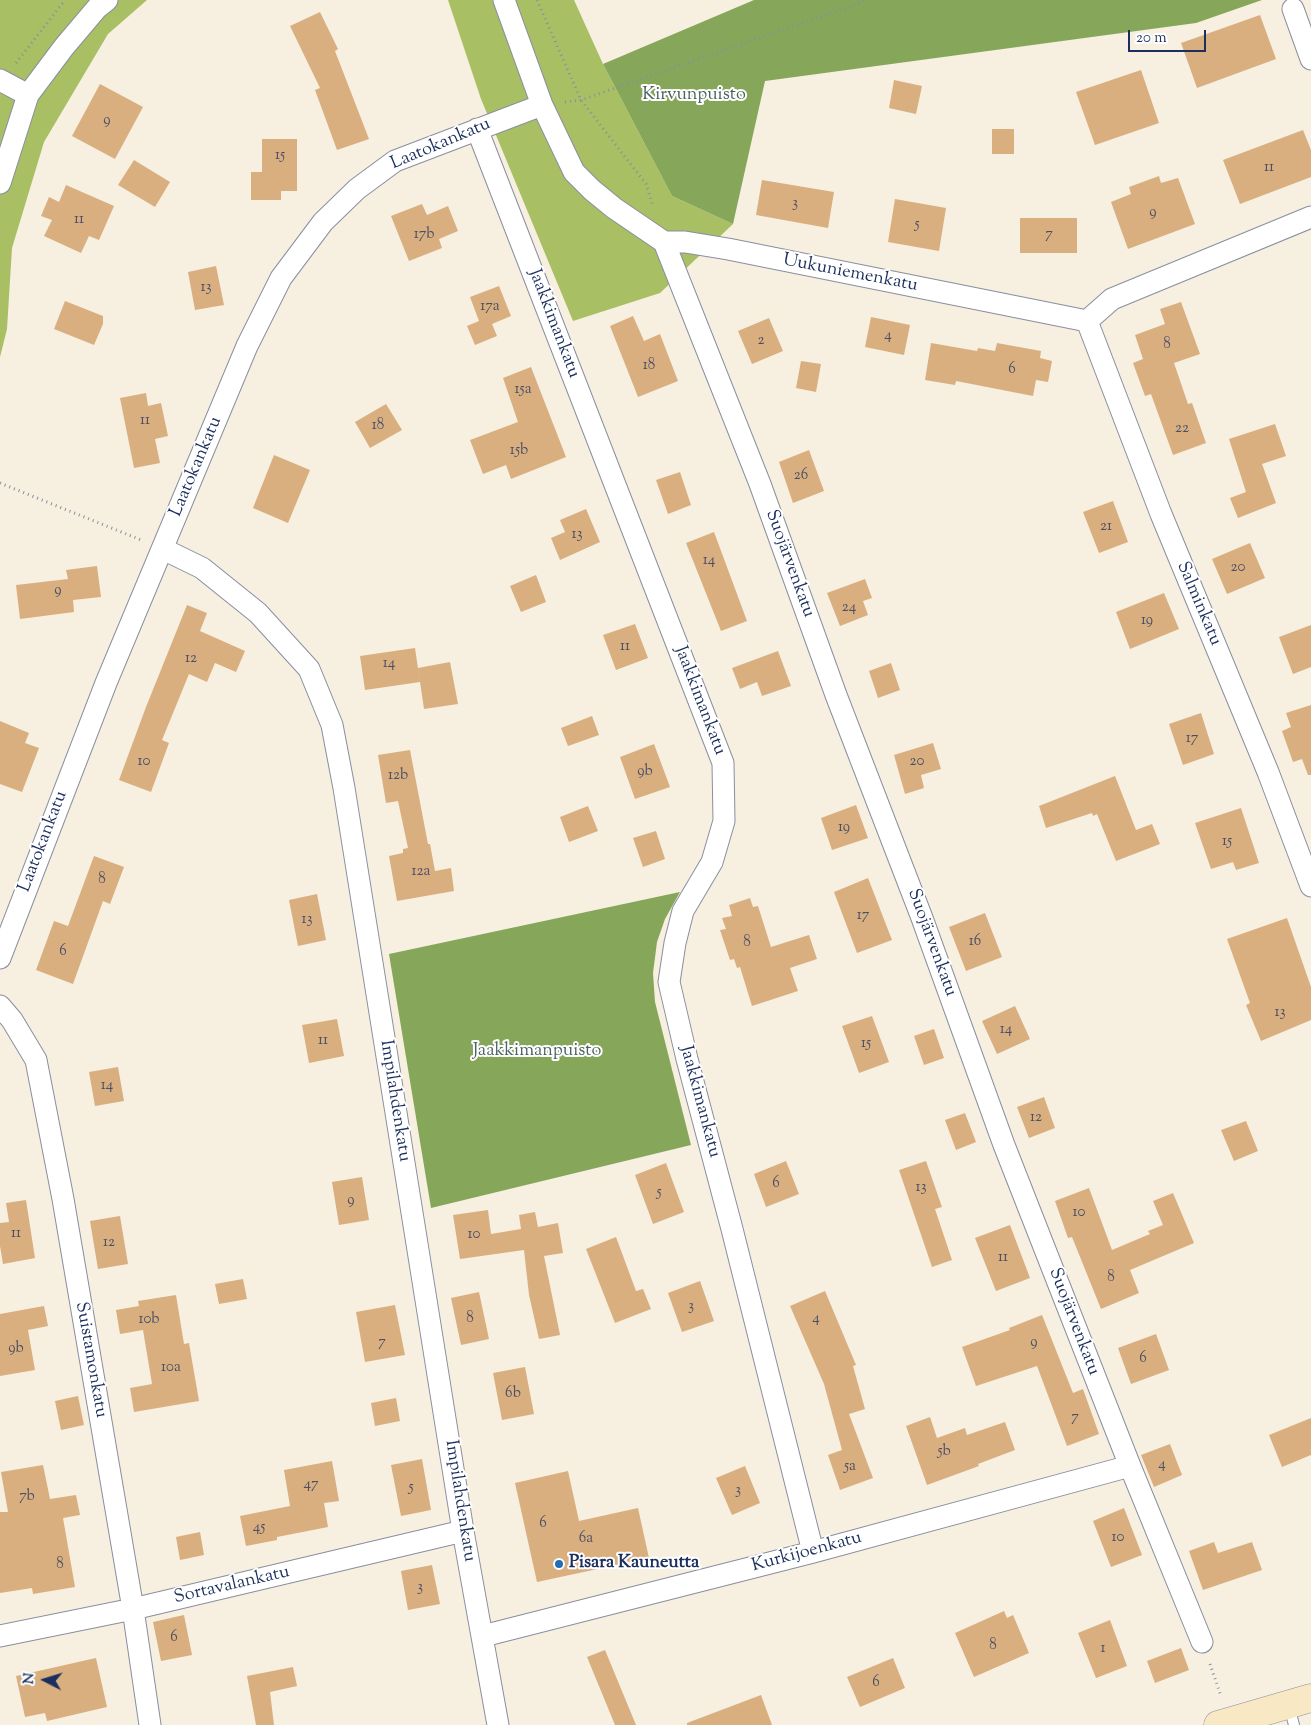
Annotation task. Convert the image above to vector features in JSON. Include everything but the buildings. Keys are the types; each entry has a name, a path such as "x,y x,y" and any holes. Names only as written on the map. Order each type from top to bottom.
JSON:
{"main road":[{"path":"1224,1723 1298,1709"}],"street":[{"path":"0,183 28,95 70,40 97,8 107,0"},
{"path":"504,0 542,105 574,172 592,190 664,242"},
{"path":"1293,9 1311,59"},
{"path":"0,80 28,95"},
{"name":"Laatokankatu","path":"0,958 106,683 247,346 281,278 323,222 357,189 395,161 542,105"},
{"name":"Jaakkimankatu","path":"477,129 723,763 724,821 712,862 684,911 675,943 669,982 813,1552"},
{"path":"1087,321 1112,299 1311,217"},
{"name":"Uukuniemenkatu","path":"664,242 685,242 728,249 1087,321"},
{"name":"Suojärvenkatu","path":"664,242 760,484 836,695 922,918 1004,1146 1130,1466 1202,1642"},
{"name":"Salminkatu","path":"1087,321 1161,514 1268,772 1311,886"},
{"name":"Impilahdenkatu","path":"163,549 202,568 258,613 309,669 332,725 344,788 463,1532 498,1725"},
{"name":"Suistamonkatu","path":"0,1006 12,1020 36,1060 63,1199 133,1609 150,1725"},
{"name":"Kurkijoenkatu","path":"483,1636 813,1552 1130,1466"},
{"name":"Sortavalankatu","path":"0,1636 133,1609 463,1532"}],"path":[{"path":"16,62 65,0"},
{"path":"537,0 581,100 646,184 664,242"},
{"path":"542,105 581,100 868,0"},
{"path":"0,483 163,549"},
{"path":"1202,1642 1224,1723"}],"green space":[{"path":"0,0 147,0 108,34 44,142 12,248 7,329 0,357"},
{"path":"448,0 574,0 603,64 672,196 733,224 660,293 573,321 481,99"},
{"name":"Kirvunpuisto","path":"754,0 1262,0 1196,23 765,81 733,224 672,196 603,64"},
{"name":"Jaakkimanpuisto","path":"680,892 665,919 657,942 653,973 655,1002 691,1145 431,1208 389,954"}],"place":[{"name":"Pisara Kauneutta","path":"559,1564"}]}
